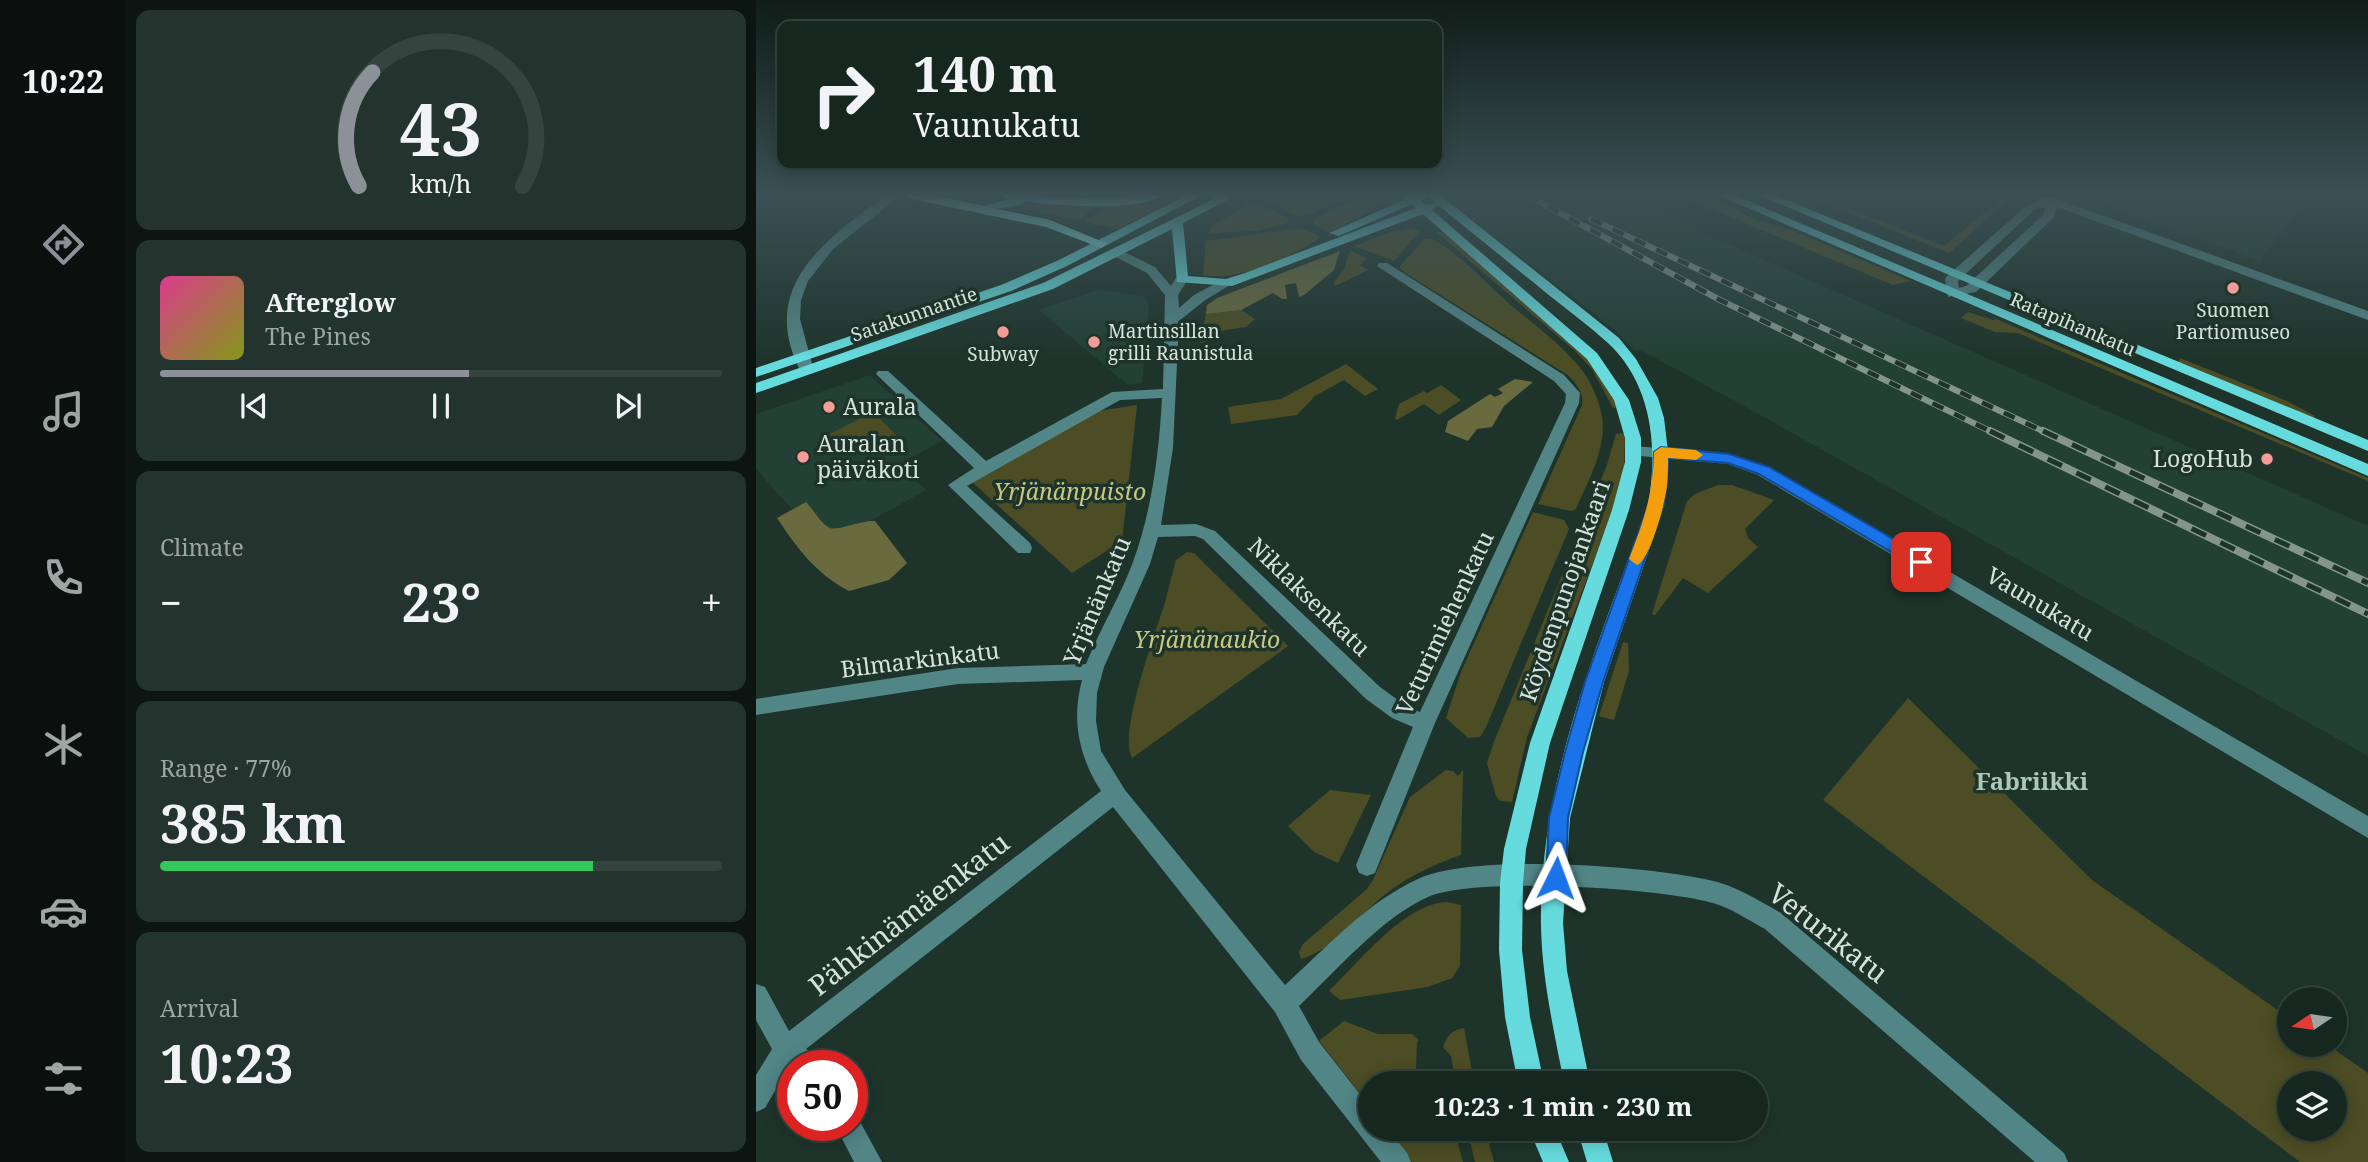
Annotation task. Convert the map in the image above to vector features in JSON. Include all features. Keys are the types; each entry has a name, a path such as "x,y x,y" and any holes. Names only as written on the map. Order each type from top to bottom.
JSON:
{"main road":[{"name":"Satakunnantie","path":"756,388 805,364 1006,288 1090,249"},
{"path":"1111,249 1118,253"},
{"name":"Satakunnantie","path":"756,373 805,364 1019,298 1125,249"},
{"path":"1179,249 1182,279 1227,283 1324,249"},
{"name":"Köydenpunojankaari","path":"1472,249 1592,356 1604,370 1622,402 1634,451 1611,547 1581,624 1534,767 1521,817 1511,877 1509,929 1512,982 1521,1046 1528,1071"},
{"path":"1500,249 1601,329 1626,354 1641,378 1658,417 1661,452 1656,506 1594,682 1559,818 1552,923 1555,971 1573,1071"},
{"name":"Ratapihankatu","path":"1849,249 2368,470"},
{"name":"Ratapihankatu","path":"1894,249 2368,446"},
{"path":"1547,1141 1556,1162"},
{"path":"1594,1141 1600,1162"}],"street":[{"path":"805,364 793,309 804,280 816,260 827,249"},
{"path":"1984,249 1956,275 1950,284 1953,294 1971,289 2014,249"},
{"path":"2190,249 2368,316"},
{"path":"1118,253 1151,270 1172,295 1182,279"},
{"name":"Veturimiehenkatu","path":"1367,865 1425,723 1572,403 1573,393 1559,378 1383,266"},
{"path":"1172,320 1199,298 1227,283"},
{"name":"Yrjänänkatu","path":"1172,295 1160,489 1141,567 1102,642 1091,672 1085,714 1092,754 1116,792 1284,1003 1310,1051 1358,1112"},
{"path":"883,374 985,469"},
{"path":"1024,548 956,485 1117,395 1168,393"},
{"name":"Vaunukatu","path":"1634,451 1729,459 1764,471 2368,828"},
{"name":"Niklaksenkatu","path":"1151,531 1196,530 1209,535 1373,693 1399,712 1425,723"},
{"name":"Bilmarkinkatu","path":"756,707 958,676 1091,672"},
{"name":"Pähkinämäenkatu","path":"756,1099 786,1049 1116,792"},
{"name":"Veturikatu","path":"1284,1003 1378,919 1424,886 1450,878 1556,878 1666,884 1711,891 1773,921 2055,1162"},
{"path":"756,996 786,1049"},
{"path":"857,1141 869,1162"},
{"name":"Yrjänänkatu","path":"1381,1141 1398,1162"}],"shaded area":[{"path":"1511,249 1740,249 2368,526 2368,756 1737,402 1640,350 1634,350 1616,331"},
{"path":"2227,249 2269,249 2260,261"},
{"path":"1098,290 1144,296 1147,301 1149,308 1142,383 1128,385 1039,310"},
{"path":"870,375 942,441 899,464 926,490 825,546 756,469 756,414"}],"green space":[{"path":"1205,249 1300,249 1247,272 1203,275"},
{"path":"1363,249 1404,249 1394,261"},
{"path":"1415,249 1448,249 1551,338 1581,369 1596,395 1603,429 1595,464 1576,509 1571,511 1538,504 1582,405 1579,389 1569,376 1401,270 1400,266"},
{"path":"1456,249 1465,249 1597,367 1619,407 1613,408 1592,369 1575,351"},
{"path":"1808,249 1836,249 1911,281 1893,285"},
{"path":"1340,251 1334,270 1304,295 1299,297 1296,283 1285,285 1287,299 1273,293 1241,310 1206,314 1207,305 1217,298"},
{"path":"1352,251 1367,259 1360,265 1368,270 1335,286 1334,282 1345,268 1348,254"},
{"path":"1241,310 1255,319 1246,327 1213,332 1209,342 1200,343 1206,314"},
{"path":"1968,312 1996,319 2368,478 2368,481 2018,333 1995,332 1961,318"},
{"path":"2180,358 2287,401 2315,416 2314,418 2178,362"},
{"path":"1346,364 1378,389 1365,396 1344,380 1315,396 1297,415 1231,424 1228,407 1281,399"},
{"path":"1515,379 1533,382 1504,406 1492,427 1477,429 1468,441 1445,432 1448,421 1490,394 1495,397 1503,393 1498,389"},
{"path":"1441,385 1461,400 1439,415 1424,404 1397,420 1395,418 1399,404"},
{"name":"Yrjänänpuisto","path":"1137,405 1122,541 1072,573 972,482 1098,411"},
{"path":"873,412 902,441 877,455 863,442 840,454 824,437"},
{"path":"1625,433 1624,468 1614,507 1527,737 1512,802 1500,801 1496,796 1487,763 1494,742 1607,465 1616,434"},
{"path":"1718,485 1732,485 1774,500 1745,529 1748,538 1758,547 1708,593 1683,578 1655,615 1652,614 1687,501 1695,494"},
{"path":"806,502 830,528 875,521 907,563 889,580 849,591 837,584 808,559 777,518"},
{"path":"1533,512 1564,520 1569,529 1486,727 1480,737 1468,738 1446,718 1461,672"},
{"name":"Yrjänänaukio","path":"1187,552 1194,553 1288,646 1132,758 1129,745 1130,727 1140,682 1176,560"},
{"path":"1623,642 1628,643 1629,671 1614,720 1599,716"},
{"path":"1908,698 2092,880 2277,1010 2277,1057 2345,1057 2368,1073 2368,1162 2300,1162 1823,800"},
{"path":"1446,770 1453,771 1458,776 1463,770 1461,855 1430,867 1401,883 1335,940 1301,959 1299,952 1303,944 1367,889 1410,797"},
{"path":"1330,790 1371,795 1338,863 1314,852 1288,826"},
{"path":"1447,902 1461,905 1460,966 1452,978 1428,987 1340,1000 1329,991 1399,923 1431,905"},
{"path":"1344,1021 1378,1034 1412,1034 1419,1040 1417,1071 1358,1071 1358,1091 1319,1041"},
{"path":"1464,1028 1472,1071 1454,1071 1451,1056 1443,1047 1446,1039 1456,1030"},
{"path":"1397,1141 1457,1141 1463,1162 1412,1162"},
{"path":"1470,1141 1488,1141 1494,1162 1475,1162"}],"railway":[{"path":"1627,249 1720,300 1994,433"},
{"path":"1655,249 2047,433"},
{"path":"1990,431 2368,614"},
{"path":"2043,431 2368,583"}],"slow traffic":[{"path":"1637,559 1656,506 1661,452 1696,455"}],"place":[{"name":"Suomen Partiomuseo","path":"2233,288"},
{"name":"Subway","path":"1003,332"},
{"name":"Martinsillan grilli Raunistula","path":"1094,342"},
{"name":"Aurala","path":"829,407"},
{"name":"Auralan päiväkoti","path":"803,457"},
{"name":"LogoHub","path":"2267,459"}],"district":[{"name":"Fabriikki","path":"2032,782"}],"route":[{"path":"1556,878 1559,818 1574,752 1594,682 1656,506 1661,452 1729,459 1764,471 1921,562"}]}
